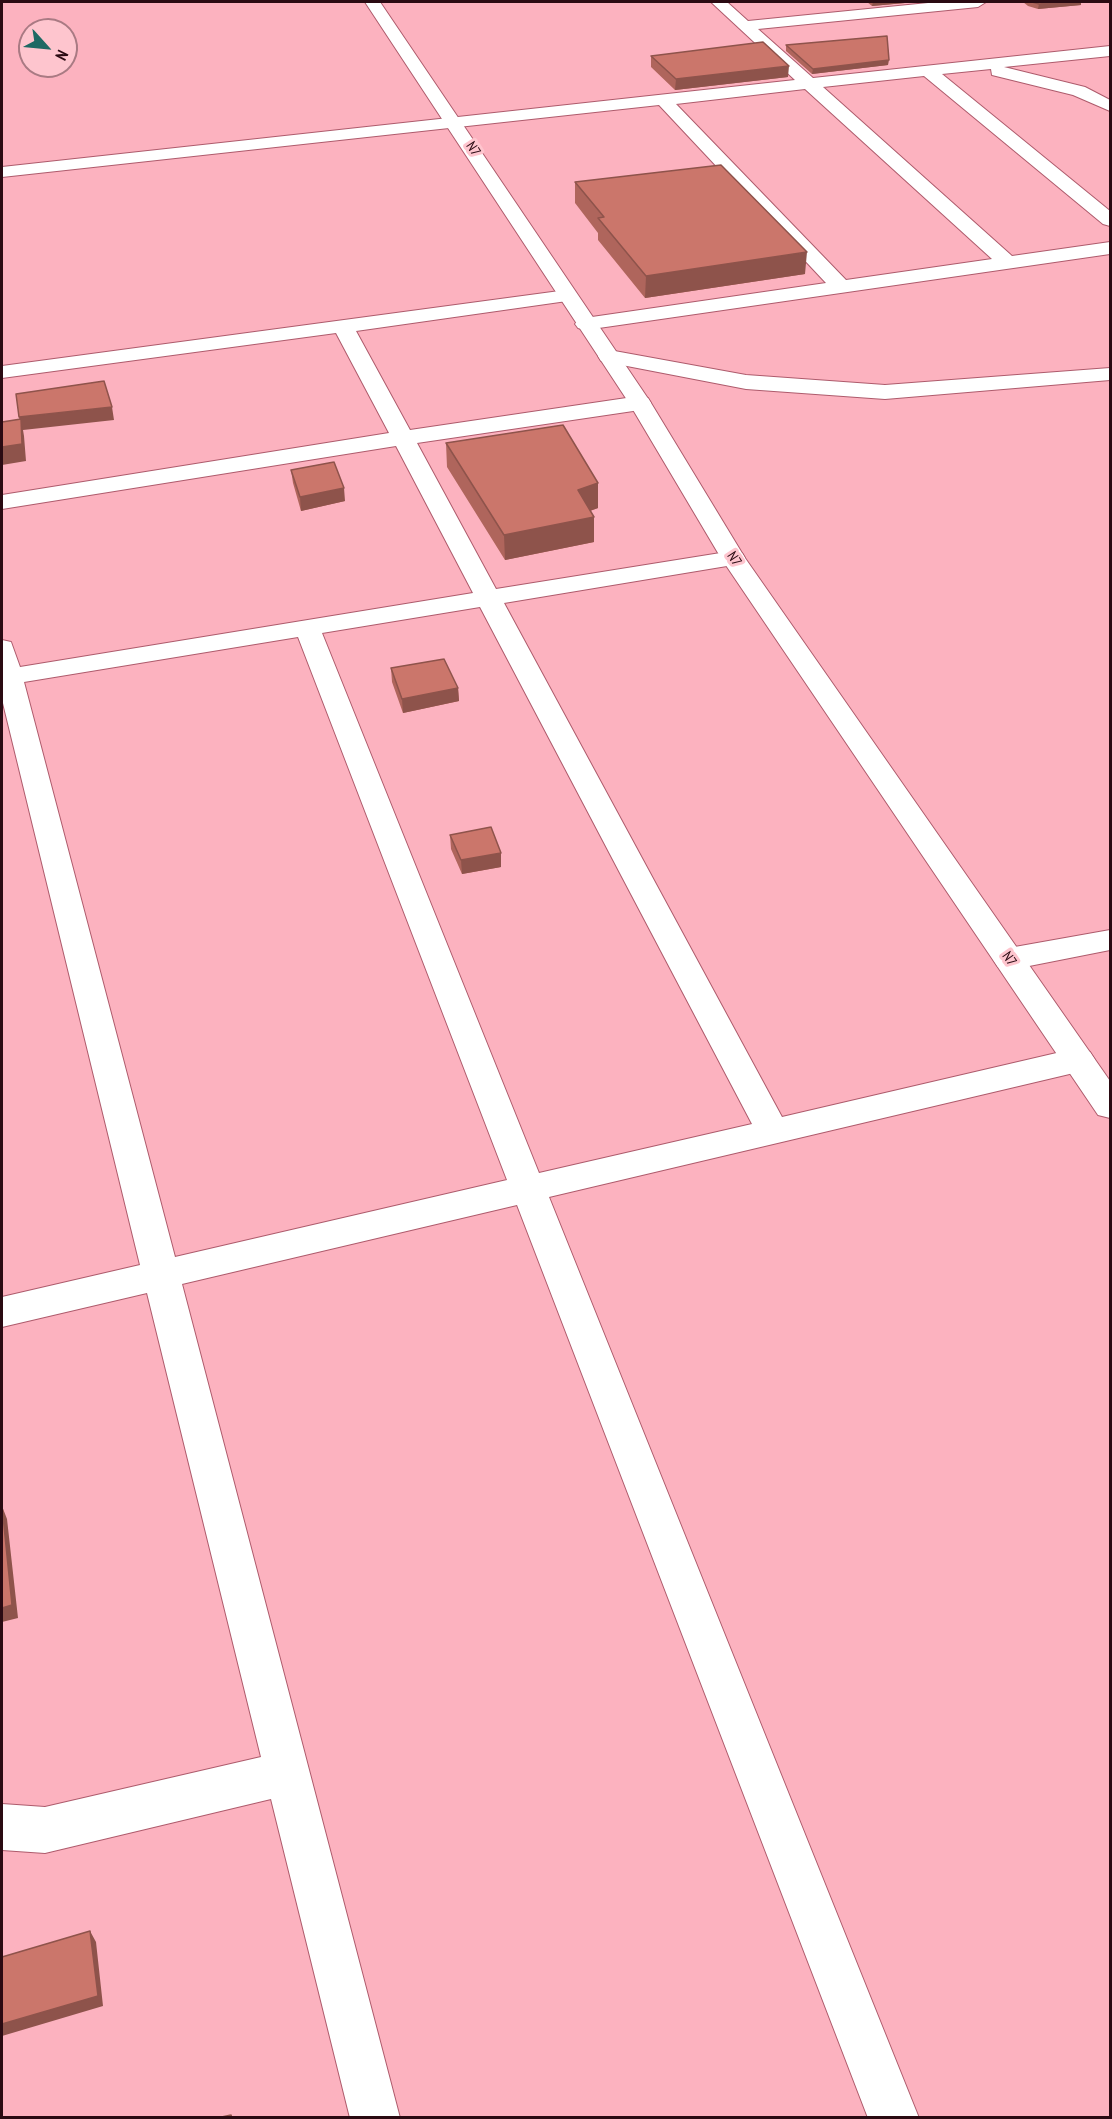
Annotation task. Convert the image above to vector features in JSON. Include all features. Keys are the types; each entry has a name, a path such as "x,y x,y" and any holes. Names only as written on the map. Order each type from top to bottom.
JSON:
{"street":[{"name":"N7","path":"373,2 456,123 585,324 640,403 733,558 1110,1106"},
{"path":"718,2 1008,263"},
{"path":"745,26 978,2"},
{"path":"2,172 1110,51"},
{"path":"976,65 1078,91 1110,106"},
{"path":"928,71 1110,220"},
{"path":"663,100 841,287"},
{"path":"585,324 1110,248"},
{"path":"2,372 567,296"},
{"path":"343,326 773,1131"},
{"path":"609,356 746,382 885,392 1110,374"},
{"path":"2,502 640,403"},
{"path":"375,2118 4,668 307,627 733,558"},
{"path":"307,627 894,2118"},
{"path":"1009,959 1110,940"},
{"path":"2,1312 1078,1060"},
{"path":"2,1827 45,1830 287,1773"}],"building":[{"path":"1032,2 1062,2 1039,4"},
{"path":"887,36 889,60 813,69 786,45"},
{"path":"763,42 789,66 676,79 651,56"},
{"path":"721,165 807,252 646,276 598,218 604,217 575,182"},
{"path":"104,381 112,407 19,417 16,394"},
{"path":"21,419 22,444 2,447 2,422"},
{"path":"563,425 598,483 578,490 594,517 504,535 446,443"},
{"path":"334,462 344,488 300,497 291,470"},
{"path":"444,659 458,688 402,699 391,668"},
{"path":"491,827 501,853 461,860 450,835"},
{"path":"2,1506 12,1605 2,1608"},
{"path":"90,1931 98,1996 2,2024 2,1957"}]}
